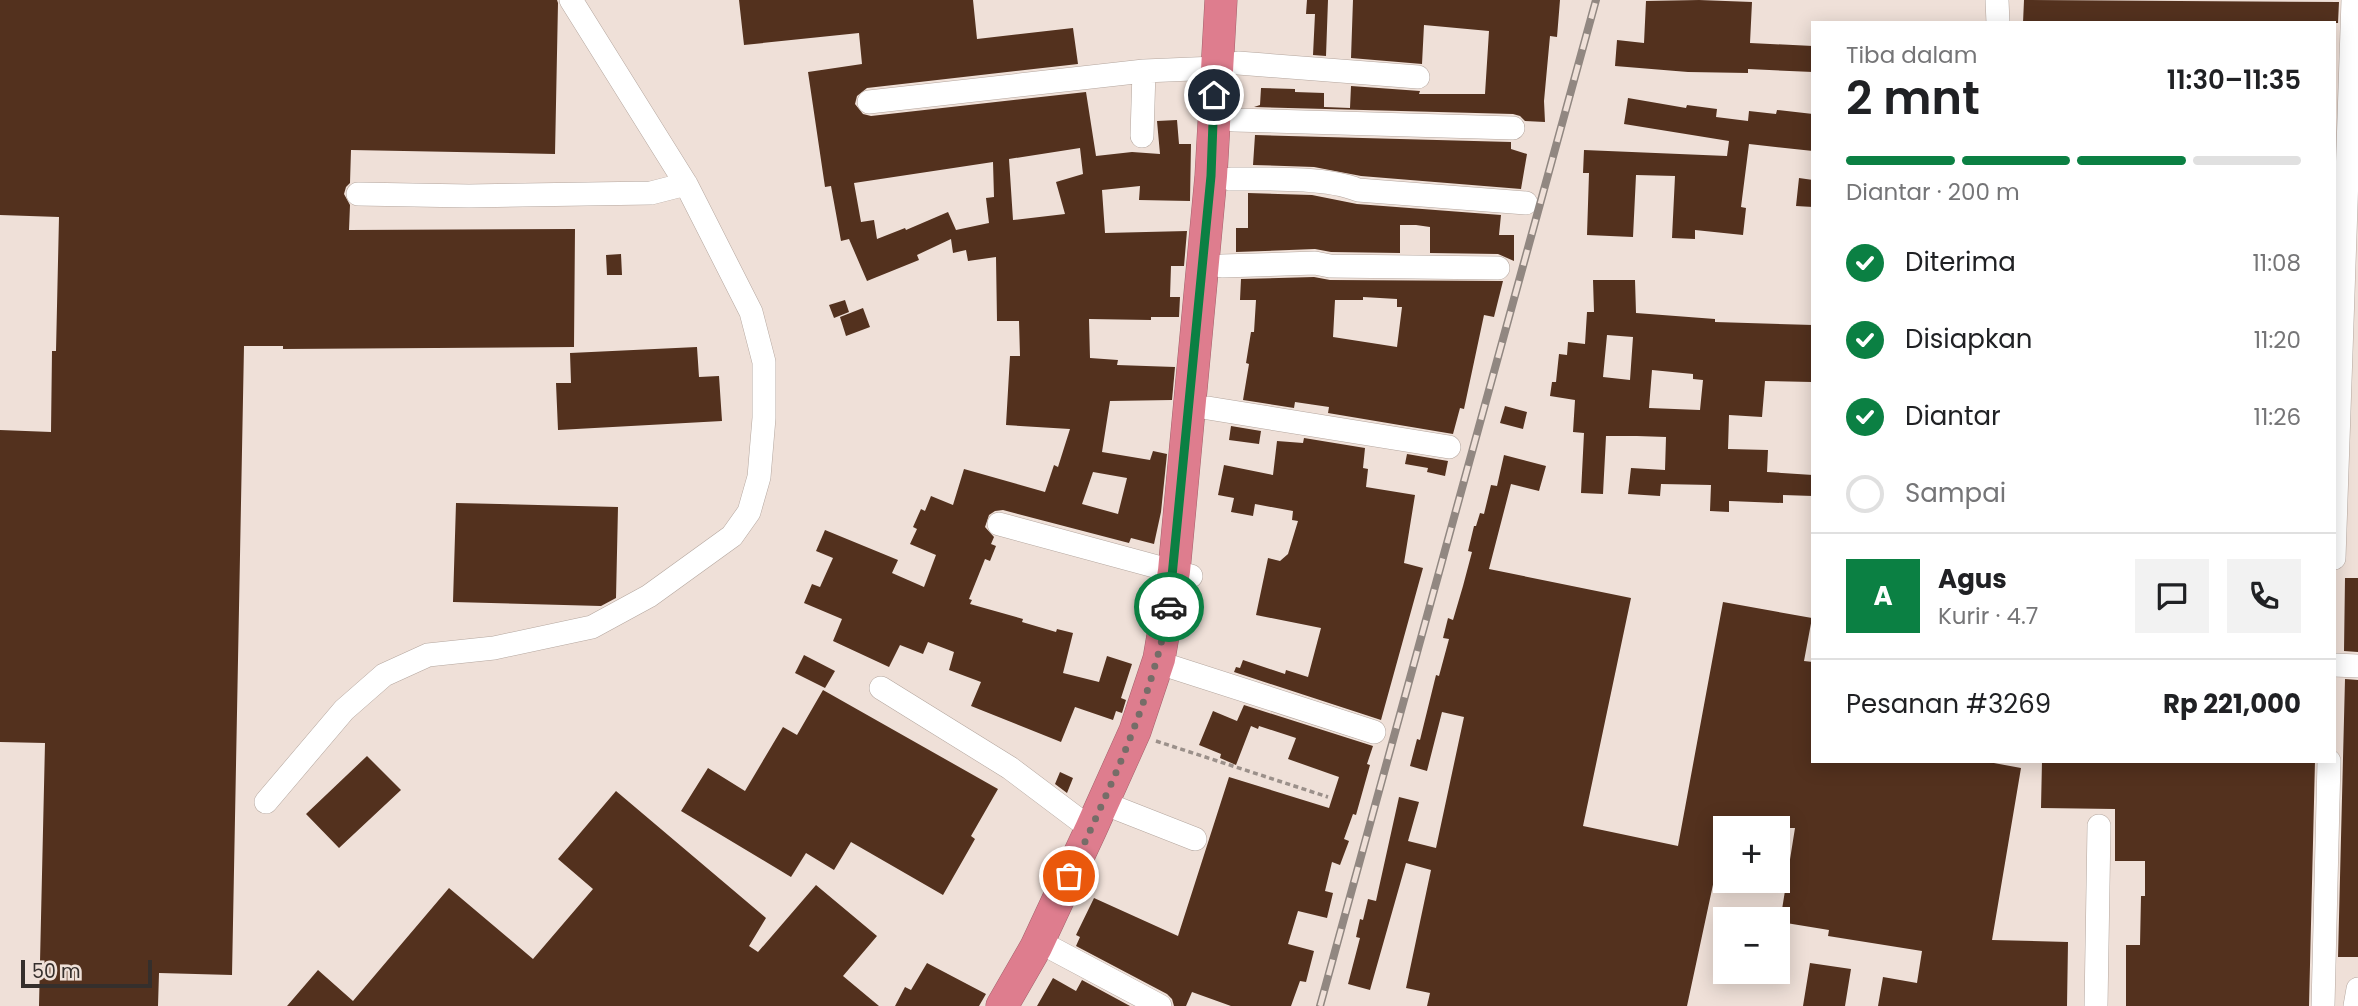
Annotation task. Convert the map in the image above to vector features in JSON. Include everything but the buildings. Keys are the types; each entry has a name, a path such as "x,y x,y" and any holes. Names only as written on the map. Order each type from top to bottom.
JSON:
{"highway":[{"path":"1020,1006 1053,949 1147,738 1172,667 1208,408 1231,179 1234,120 1221,0"},
{"path":"1002,1006 1036,947 1135,731 1183,573 1211,176 1227,66 1243,0"}],"street":[{"path":"266,802 344,710 384,675 428,655 494,648 592,627 649,596 732,536 749,512 759,477 764,418 764,362 751,312 686,184 571,0"},
{"path":"1997,0 1998,21"},
{"path":"2336,499 2353,0"},
{"path":"869,102 1144,71 1227,66 1418,77"},
{"path":"1142,136 1144,71"},
{"path":"1234,120 1513,128"},
{"path":"1231,179 1288,180 1348,186 1358,190 1526,203"},
{"path":"358,194 470,196 651,193 686,184"},
{"path":"1222,265 1315,263 1330,266 1498,268"},
{"path":"1208,408 1449,447"},
{"path":"999,524 1183,573"},
{"path":"2336,665 2358,666"},
{"path":"1172,667 1374,732"},
{"path":"881,688 1010,768 1091,829"},
{"path":"2323,1006 2329,763"},
{"path":"1116,808 1195,839"},
{"path":"2096,1006 2099,826"},
{"path":"1053,949 1160,1006"},
{"path":"2355,1006 2358,989"}],"path":[{"path":"1147,738 1328,797"}],"railway":[{"path":"1320,1006 1596,0"}],"way so far":[{"path":"1069,876 1135,731 1159,659 1169,607"}],"route":[{"path":"1169,607 1211,176 1214,95"}]}
